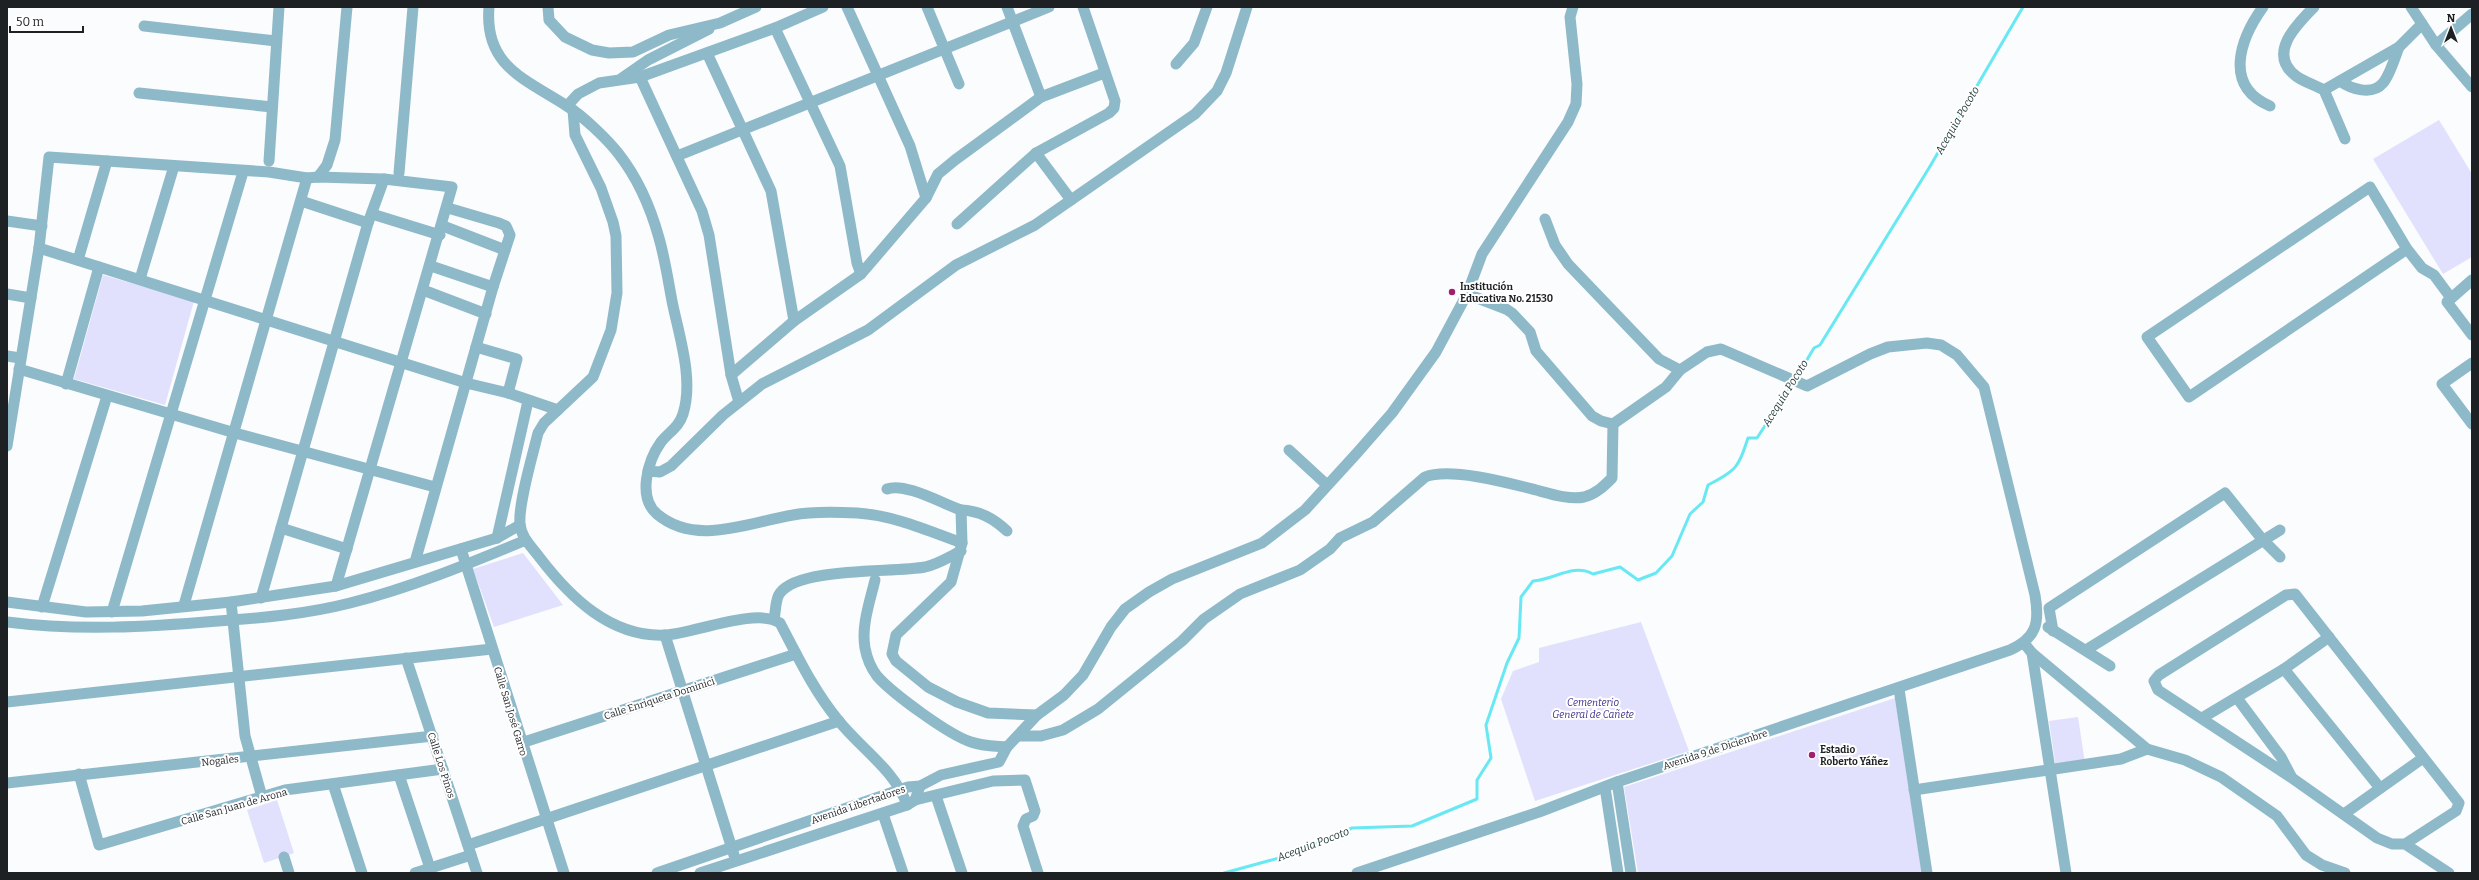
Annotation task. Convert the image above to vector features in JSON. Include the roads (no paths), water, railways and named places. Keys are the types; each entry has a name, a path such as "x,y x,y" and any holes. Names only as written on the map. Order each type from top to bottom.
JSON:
{"street":[{"path":"269,161 279,7"},
{"path":"184,606 268,320 301,201 313,178 327,165 335,140 347,7"},
{"path":"399,173 413,7"},
{"path":"489,7 492,43 499,58 530,85 570,108 617,152 634,178 647,204 666,262 684,367 686,393 683,413 677,426 661,442 648,471 646,488 649,504 657,514 676,525 695,532 739,527 797,514 858,513 884,518 962,547"},
{"path":"548,7 549,20 565,38 592,50 609,53 633,52 669,35 720,23"},
{"path":"621,79 654,56 756,7"},
{"path":"823,7 775,28 640,77 599,83 578,94 570,108 575,135 601,188 613,222 616,236 617,293 611,330 594,377 558,410 538,433 521,508 520,525 526,540 563,588 597,615 628,630 665,635 754,618 774,619 780,623 820,697 839,721 901,789 911,803 993,781 1025,780 1035,811 1033,816 1026,819 1023,826 1038,873"},
{"path":"847,7 910,146 926,198"},
{"path":"927,7 959,84"},
{"path":"1007,7 1041,97"},
{"path":"677,156 1049,7"},
{"path":"957,224 1036,153 1109,113 1114,108 1115,101 1104,73 1083,7"},
{"path":"1176,64 1194,43 1208,7"},
{"path":"648,471 660,472 670,466 739,402 762,384 868,330 956,265 1035,225 1195,114 1217,91 1226,72 1248,7"},
{"path":"920,786 941,775 999,762 1006,748 1037,715 1064,695 1083,675 1111,627 1125,609 1149,592 1172,580 1262,543 1305,510 1392,413 1436,352 1467,294 1482,254 1568,122 1576,104 1577,84 1570,17 1573,7"},
{"path":"2264,7 2252,24 2239,69 2244,88 2256,100 2270,106"},
{"path":"2314,7 2302,18 2283,46 2284,64 2296,76 2324,90 2345,139"},
{"path":"2411,7 2436,45 2472,87"},
{"path":"2436,45 2472,14"},
{"path":"2324,90 2399,47 2422,24"},
{"path":"144,26 276,41"},
{"path":"775,28 840,166 861,274"},
{"path":"2340,81 2350,88 2376,88 2383,83 2399,47"},
{"path":"707,53 771,190 794,321"},
{"path":"731,375 794,321 861,274 926,198 938,174 1012,117 1041,97 1104,73"},
{"path":"640,77 702,211 709,235 731,375 739,402"},
{"path":"139,93 272,107"},
{"path":"1036,153 1071,200"},
{"path":"7,446 10,411 40,248 49,157 243,172 269,172 313,178 384,179 452,187 448,208 336,586"},
{"path":"78,260 107,161"},
{"path":"140,279 174,166"},
{"path":"112,612 243,172"},
{"path":"261,598 370,218 384,179"},
{"path":"2406,249 2189,397 2147,337 2370,187 2406,249 2422,268 2434,275 2451,298"},
{"path":"301,201 370,218 441,230 505,250"},
{"path":"415,562 435,487 493,287 510,235 506,226 448,208"},
{"path":"1545,219 1555,245 1568,264 1659,359 1680,370"},
{"path":"7,221 42,226"},
{"path":"40,248 402,363 466,383 508,393 558,410"},
{"path":"66,384 99,266"},
{"path":"430,266 493,287"},
{"path":"2472,280 2447,302 2472,335"},
{"path":"423,290 486,314"},
{"path":"7,294 31,298"},
{"path":"1467,294 1506,309 1512,313 1530,332 1540,356 1592,416 1601,421 1613,424 1666,387 1680,370 1707,352 1721,349 1787,380 1799,385 1809,386 1870,354 1888,347 1927,343 1941,345 1957,355 1984,387 2035,595 2038,620 2034,631 2024,643 2032,653 2147,749 2186,760 2221,776 2278,816 2306,855 2322,865 2345,873"},
{"path":"476,347 517,359 508,393"},
{"path":"7,356 66,384 370,471 435,487"},
{"path":"2472,363 2442,384 2472,424"},
{"path":"42,607 107,396"},
{"path":"497,538 528,401"},
{"path":"1018,736 1041,736 1064,730 1098,709 1176,646 1204,620 1240,594 1300,570 1330,549 1340,538 1373,522 1425,477 1434,474 1462,476 1559,496 1584,497 1599,490 1612,478 1613,424"},
{"path":"1289,450 1327,485"},
{"path":"887,489 897,487 909,489 961,510 977,511 998,523 1007,531"},
{"path":"2053,631 2049,608 2226,493 2262,539 2280,557"},
{"path":"961,510 962,547 951,582 896,635 892,654 896,661 928,688 957,702 988,713 1037,715"},
{"path":"7,602 86,612 112,612 142,611 261,598 336,586 497,538 520,525"},
{"path":"281,528 347,549"},
{"path":"2086,650 2262,539 2280,530"},
{"path":"7,622 46,627 94,629 139,628 310,612 349,604 467,564 526,540"},
{"path":"774,619 777,597 781,591 800,581 841,573 926,567 940,563 962,547"},
{"name":"Calle San José Garro","path":"461,549 467,564 521,743 564,873"},
{"path":"875,580 865,624 865,647 869,663 877,675 892,691 957,736 972,743 1006,748"},
{"path":"2291,594 2301,598 2329,637 2459,806 2456,811 2405,844 2392,844 2377,838 2292,778 2202,718 2158,690 2154,681 2159,675 2291,594"},
{"path":"231,602 240,675 245,736 262,797"},
{"path":"2038,620 2110,666"},
{"path":"665,635 736,861"},
{"path":"2202,718 2237,698 2329,637"},
{"name":"Avenida 9 de Diciembre","path":"1357,873 1539,812 1617,782 1899,689 2024,643"},
{"path":"7,702 240,675 492,649"},
{"path":"2032,653 2049,771 2066,873"},
{"name":"Calle Enriqueta Dominici","path":"521,743 796,654"},
{"name":"Calle Los Pinos","path":"406,658 444,769 477,873"},
{"path":"2284,668 2380,788"},
{"path":"1899,689 1927,873"},
{"path":"2237,698 2281,757 2292,778"},
{"path":"415,873 546,819 839,721"},
{"name":"Nogales","path":"7,783 433,736"},
{"path":"1914,790 2049,771 2121,759 2147,749"},
{"path":"2344,814 2423,758"},
{"name":"Calle San Juan de Arona","path":"79,774 99,846 285,790 444,769"},
{"path":"399,775 430,868"},
{"path":"1617,782 1631,873"},
{"path":"333,784 362,873"},
{"name":"Avenida Libertadores","path":"657,873 732,849 901,789 920,786"},
{"name":"Avenida Libertadores","path":"700,873 883,814 911,803 920,786"},
{"path":"1604,787 1618,873"},
{"path":"936,796 962,873"},
{"path":"883,814 903,873"},
{"path":"2405,844 2449,873"},
{"path":"284,856 289,873"}],"waterway":[{"name":"Acequia Pocoto","path":"1796,378 1814,348 1820,345 1929,168 2023,7"},
{"name":"Acequia Pocoto","path":"1224,873 1290,855 1352,828 1412,826 1477,799 1477,780 1491,758 1486,725 1507,663 1519,638 1521,597 1533,581 1571,571 1586,571 1593,574 1620,567 1638,580 1656,573 1672,556 1690,514 1703,502 1708,485 1725,476 1735,467 1742,456 1748,438 1757,438 1793,383"}],"place":[{"name":"Institución Educativa No. 21530","path":"1452,292"},
{"name":"Estadio Roberto Yáñez","path":"1812,755"}],"park label":[{"name":"Cementerio General de Cañete","path":"1593,708"}]}
